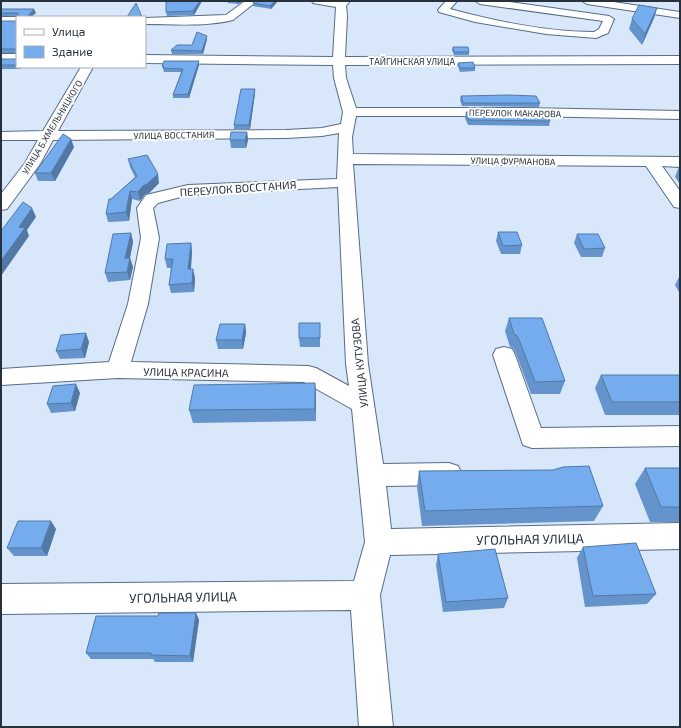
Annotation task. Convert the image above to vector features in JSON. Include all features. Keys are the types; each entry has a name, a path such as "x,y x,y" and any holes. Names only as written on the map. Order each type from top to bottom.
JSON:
{"street":[{"path":"146,21 216,20 229,18 252,1"},
{"path":"317,1 343,3"},
{"path":"452,1 443,10 475,19 546,31 596,35 604,31 609,19 480,1"},
{"path":"586,1 680,15"},
{"name":"УЛИЦА КУТУЗОВА","path":"343,3 338,61 347,134 349,241 357,364 372,475 379,542 366,595 376,727"},
{"path":"1,20 16,20"},
{"path":"1,58 16,58"},
{"name":"ТАЙГИНСКАЯ УЛИЦА","path":"146,60 680,60"},
{"name":"УЛИЦА Б.ХМЕЛЬНИЦКОГО","path":"1,205 32,164 86,68"},
{"name":"ПЕРЕУЛОК МАКАРОВА","path":"347,134 524,112 680,115"},
{"name":"УЛИЦА ВОССТАНИЯ","path":"1,136 322,132 347,134"},
{"name":"УЛИЦА ФУРМАНОВА","path":"347,134 651,162 680,162"},
{"path":"651,162 680,203"},
{"name":"ПЕРЕУЛОК ВОССТАНИЯ","path":"118,370 138,304 150,238 145,208 152,198 188,190 335,183"},
{"path":"504,355 532,438 680,436"},
{"name":"УЛИЦА КРАСИНА","path":"1,377 118,370 308,374 363,404"},
{"path":"372,475 475,474"},
{"name":"УГОЛЬНАЯ УЛИЦА","path":"379,542 680,536"},
{"name":"УГОЛЬНАЯ УЛИЦА","path":"1,599 366,595"}],"building":[{"path":"166,1 200,1 193,11 166,12"},
{"path":"255,1 275,1 270,6 253,3"},
{"path":"136,3 142,16 128,16"},
{"path":"639,5 657,8 645,34 632,19"},
{"path":"1,9 34,9 28,16 17,16 18,13 1,13"},
{"path":"1,21 16,21 16,49 1,49"},
{"path":"197,32 207,36 202,51 171,50 177,45 192,45"},
{"path":"453,47 468,47 469,52 454,52"},
{"path":"1,59 16,59 16,65 1,65"},
{"path":"164,61 199,61 188,94 173,95 183,69 163,68 164,66 162,66"},
{"path":"473,62 475,68 460,68 458,63"},
{"path":"241,89 255,89 249,125 234,125"},
{"path":"461,96 536,96 540,103 463,103"},
{"path":"466,112 546,113 550,121 469,120"},
{"path":"231,132 247,132 245,140 230,140"},
{"path":"63,134 71,139 51,173 35,173"},
{"path":"147,155 158,174 138,192 130,191 126,212 106,214 109,199 111,199 137,176 128,159"},
{"path":"23,202 32,208 19,227 25,228 1,261 1,231"},
{"path":"498,232 517,232 522,245 503,246"},
{"path":"131,233 125,258 130,258 127,272 105,273 113,234"},
{"path":"577,234 598,234 605,248 584,249"},
{"path":"191,243 188,269 193,269 192,283 169,285 173,259 165,259 167,244"},
{"path":"509,318 542,318 565,381 535,382 520,342 514,334"},
{"path":"299,323 320,323 320,338 299,338"},
{"path":"220,324 245,324 242,340 216,340"},
{"path":"86,333 81,349 56,351 61,335"},
{"path":"601,375 680,375 680,402 612,402"},
{"path":"315,383 315,409 189,410 194,385"},
{"path":"76,384 71,403 47,404 53,386"},
{"path":"589,466 603,506 425,511 419,471 553,470 563,467"},
{"path":"645,468 680,468 680,507 661,507"},
{"path":"18,521 51,521 41,548 7,548"},
{"path":"636,543 656,594 593,596 583,547"},
{"path":"495,549 508,598 446,602 438,554"},
{"path":"159,613 196,613 190,656 151,655 151,653 86,653 96,616 158,616"}]}
